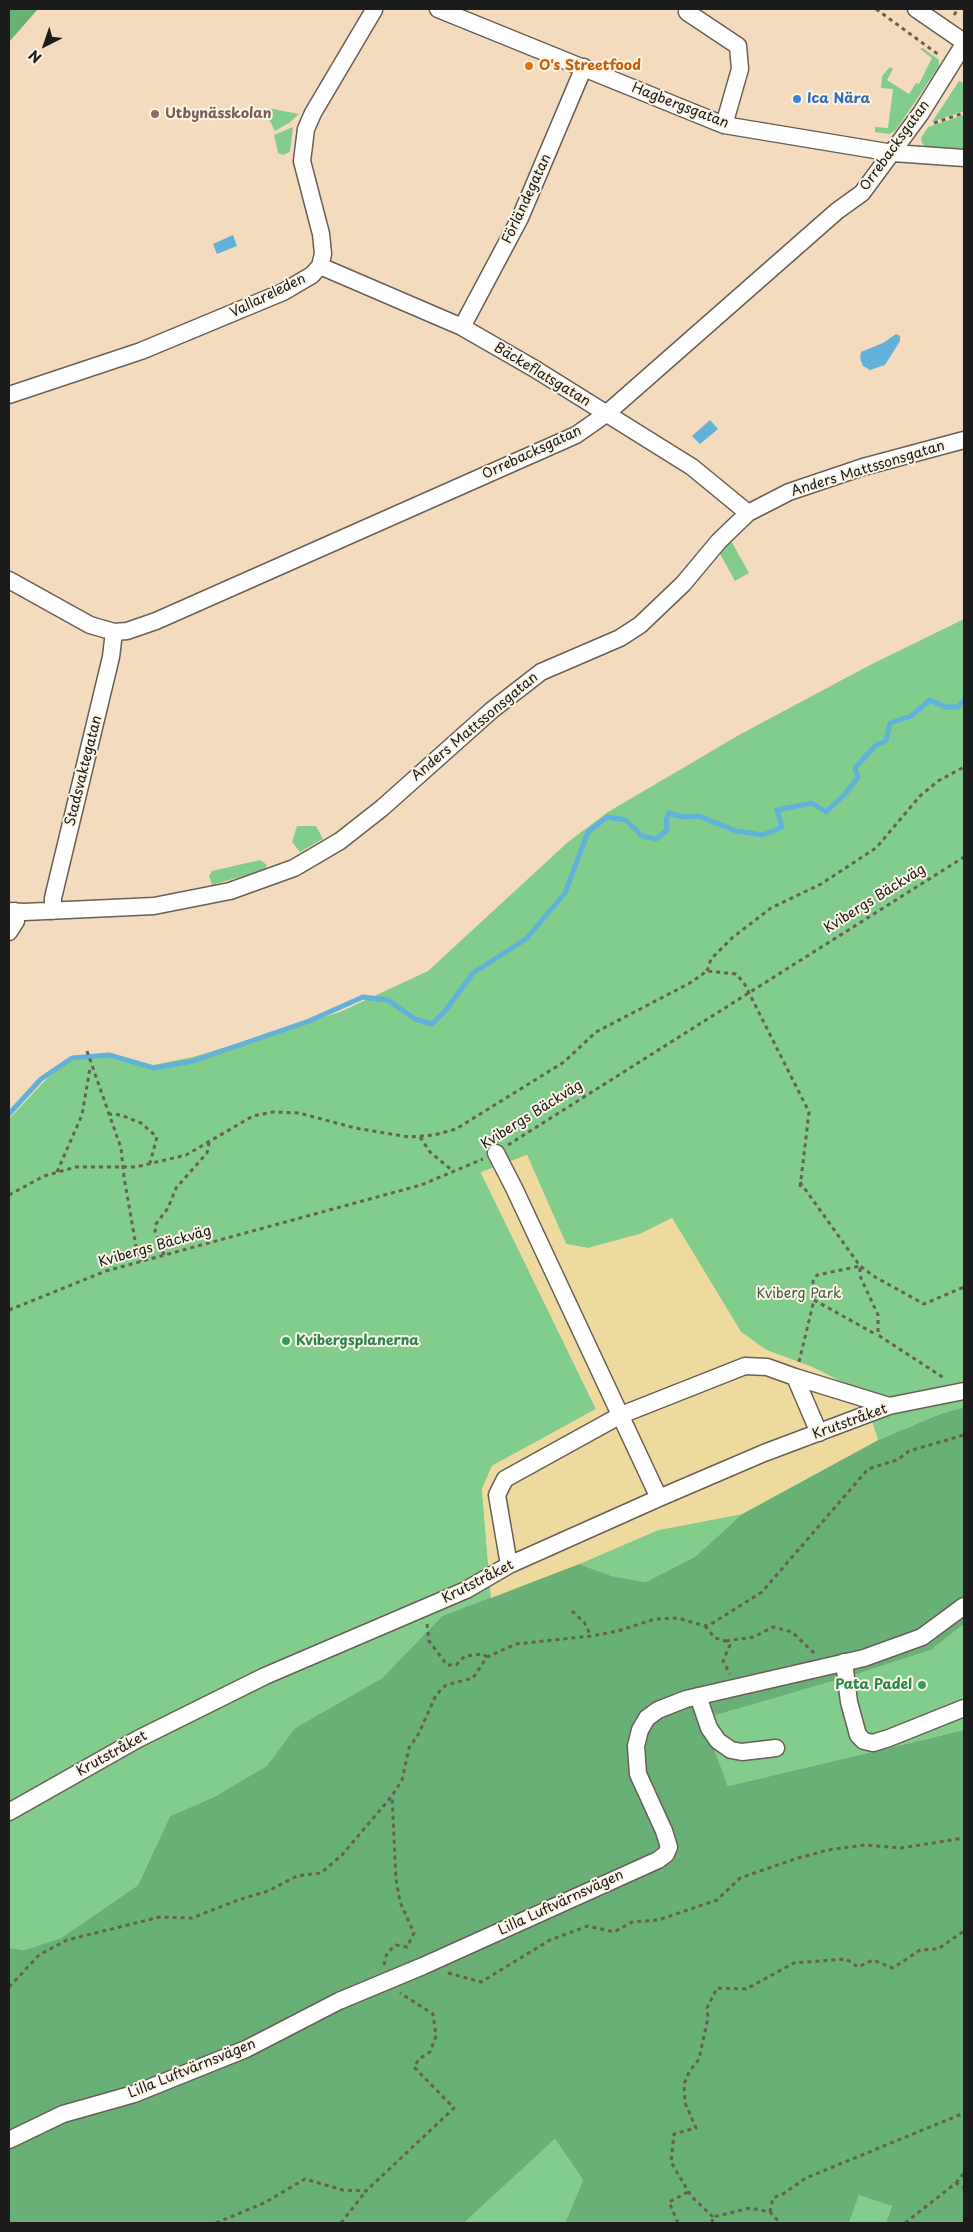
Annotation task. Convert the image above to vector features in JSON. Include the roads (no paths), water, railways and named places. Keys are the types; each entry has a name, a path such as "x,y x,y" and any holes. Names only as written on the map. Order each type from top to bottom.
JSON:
{"street":[{"name":"Vallareleden","path":"9,396 94,369 229,316 304,282 320,266 323,254 321,234 302,161 306,129 318,105 376,9"},
{"name":"Hagbergsgatan","path":"438,9 724,125 893,153 964,158"},
{"path":"916,9 964,43"},
{"path":"687,12 738,46 740,68 724,125"},
{"name":"Orrebacksgatan","path":"9,580 90,625 114,632 127,631 156,621 576,435 606,414 830,218 862,193 893,153 964,43"},
{"name":"Förländegatan","path":"462,327 520,218 584,67"},
{"name":"Bäckeflatsgatan","path":"320,266 462,327 535,369 692,467 748,513"},
{"name":"Anders Mattssonsgatan","path":"12,911 154,906 230,891 294,868 340,841 524,684 541,672 620,638 640,625 683,584 719,541 748,513 798,489 863,468 964,440"},
{"name":"Stadsvaktegatan","path":"53,910 53,898 111,657 114,632"},
{"path":"9,932 16,921 12,911"},
{"path":"496,1153 659,1498"},
{"path":"509,1566 497,1495 505,1479 621,1415 745,1366 767,1367 889,1406"},
{"path":"795,1377 819,1433"},
{"name":"Krutstråket","path":"9,1812 138,1739 265,1676 466,1590 509,1566 659,1498 764,1453 889,1406 960,1391"},
{"name":"Lilla Luftvärnsvägen","path":"9,2140 63,2114 134,2094 246,2049 382,1982 423,1966 666,1854 669,1846 664,1831 638,1774 636,1746 640,1730 647,1718 658,1710 692,1697 737,1685 825,1667 922,1637 964,1606"},
{"path":"844,1662 849,1702 858,1735 864,1741 872,1743 889,1738 964,1708"},
{"path":"692,1697 718,1741 731,1750 742,1752 776,1748"}],"water":[{"path":"233,235 237,246 217,254 213,244"},
{"path":"896,334 900,336 900,341 885,365 870,370 863,366 860,358 861,352 883,343"},
{"path":"710,420 718,429 700,444 692,436"}],"waterway":[{"path":"9,1114 41,1079 72,1058 109,1055 154,1068 193,1061 309,1021 363,997 388,1000 415,1019 432,1024 446,1010 473,973 526,939 565,893 588,832 607,817 626,820 642,836 656,839 667,830 666,819 669,813 682,817 699,816 736,831 763,835 782,827 777,810 812,803 826,812 846,793 858,777 855,768 876,745 886,741 890,723 911,716 930,700 945,707 958,707 964,700"}],"place":[{"name":"O's Streetfood","path":"529,66"},
{"name":"Ica Nära","path":"797,99"},
{"name":"Utbynässkolan","path":"155,114"},
{"name":"Kvibergsplanerna","path":"286,1341"},
{"name":"Pata Padel","path":"922,1685"}],"park label":[{"name":"Kviberg Park","path":"799,1294"}]}
